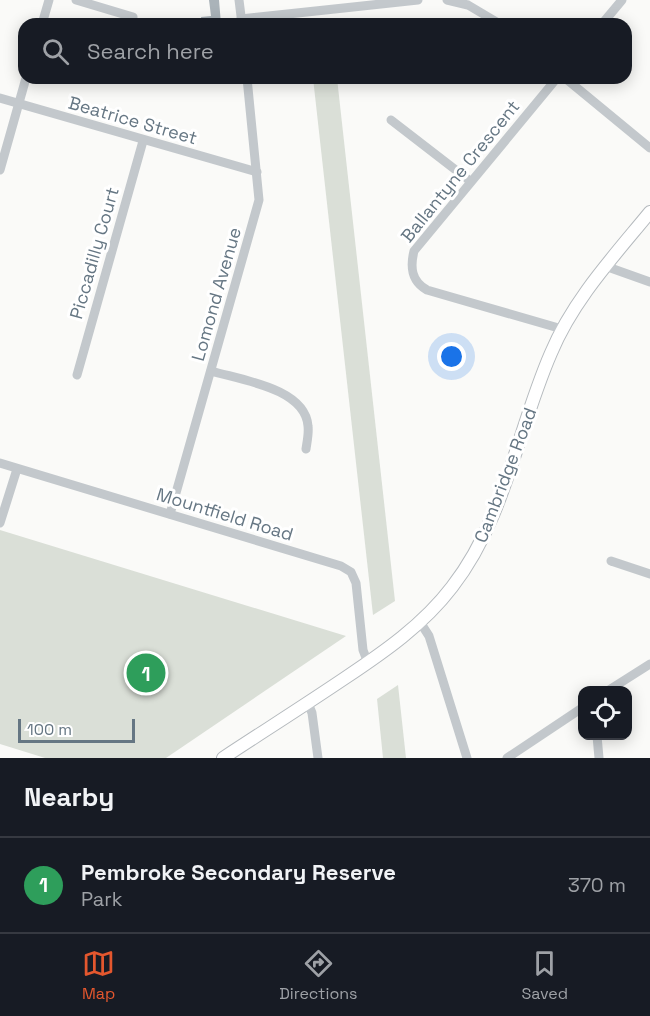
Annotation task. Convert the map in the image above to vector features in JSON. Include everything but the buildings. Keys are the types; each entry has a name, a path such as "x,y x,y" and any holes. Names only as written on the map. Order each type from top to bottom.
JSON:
{"main road":[{"name":"Cambridge Road","path":"223,758 368,663 420,622 460,577 489,526 541,378 562,329 605,266 650,212"}],"street":[{"path":"44,18 49,0"},
{"path":"76,0 133,17"},
{"path":"239,0 241,18"},
{"path":"263,18 381,2 418,0"},
{"path":"447,0 470,2 492,18"},
{"path":"607,18 622,0"},
{"path":"0,170 24,84"},
{"name":"Lomond Avenue","path":"170,514 259,200 248,84"},
{"name":"Ballantyne Crescent","path":"552,84 414,251 411,263 413,275 419,285 427,290 562,329"},
{"path":"572,84 650,148"},
{"name":"Beatrice Street","path":"0,98 142,141 257,172"},
{"path":"391,120 470,181"},
{"name":"Piccadilly Court","path":"77,375 142,141"},
{"path":"605,266 650,282"},
{"path":"211,371 281,392 295,401 305,414 309,427 306,449"},
{"name":"Mountfield Road","path":"0,463 340,566 351,572 356,584 363,650 368,663"},
{"path":"0,523 17,469"},
{"path":"611,561 650,574"},
{"path":"420,622 429,636 467,758"},
{"path":"615,686 650,664"},
{"path":"308,703 312,713 318,758"},
{"path":"507,758 578,711"},
{"path":"597,740 599,758"}],"shaded area":[{"path":"314,84 338,84 395,601 373,615"},
{"path":"0,530 346,636 166,758 45,758 0,744"},
{"path":"398,685 406,758 383,758 377,699"}],"place":[{"name":"Pembroke Secondary Reserve","path":"146,673"}]}
